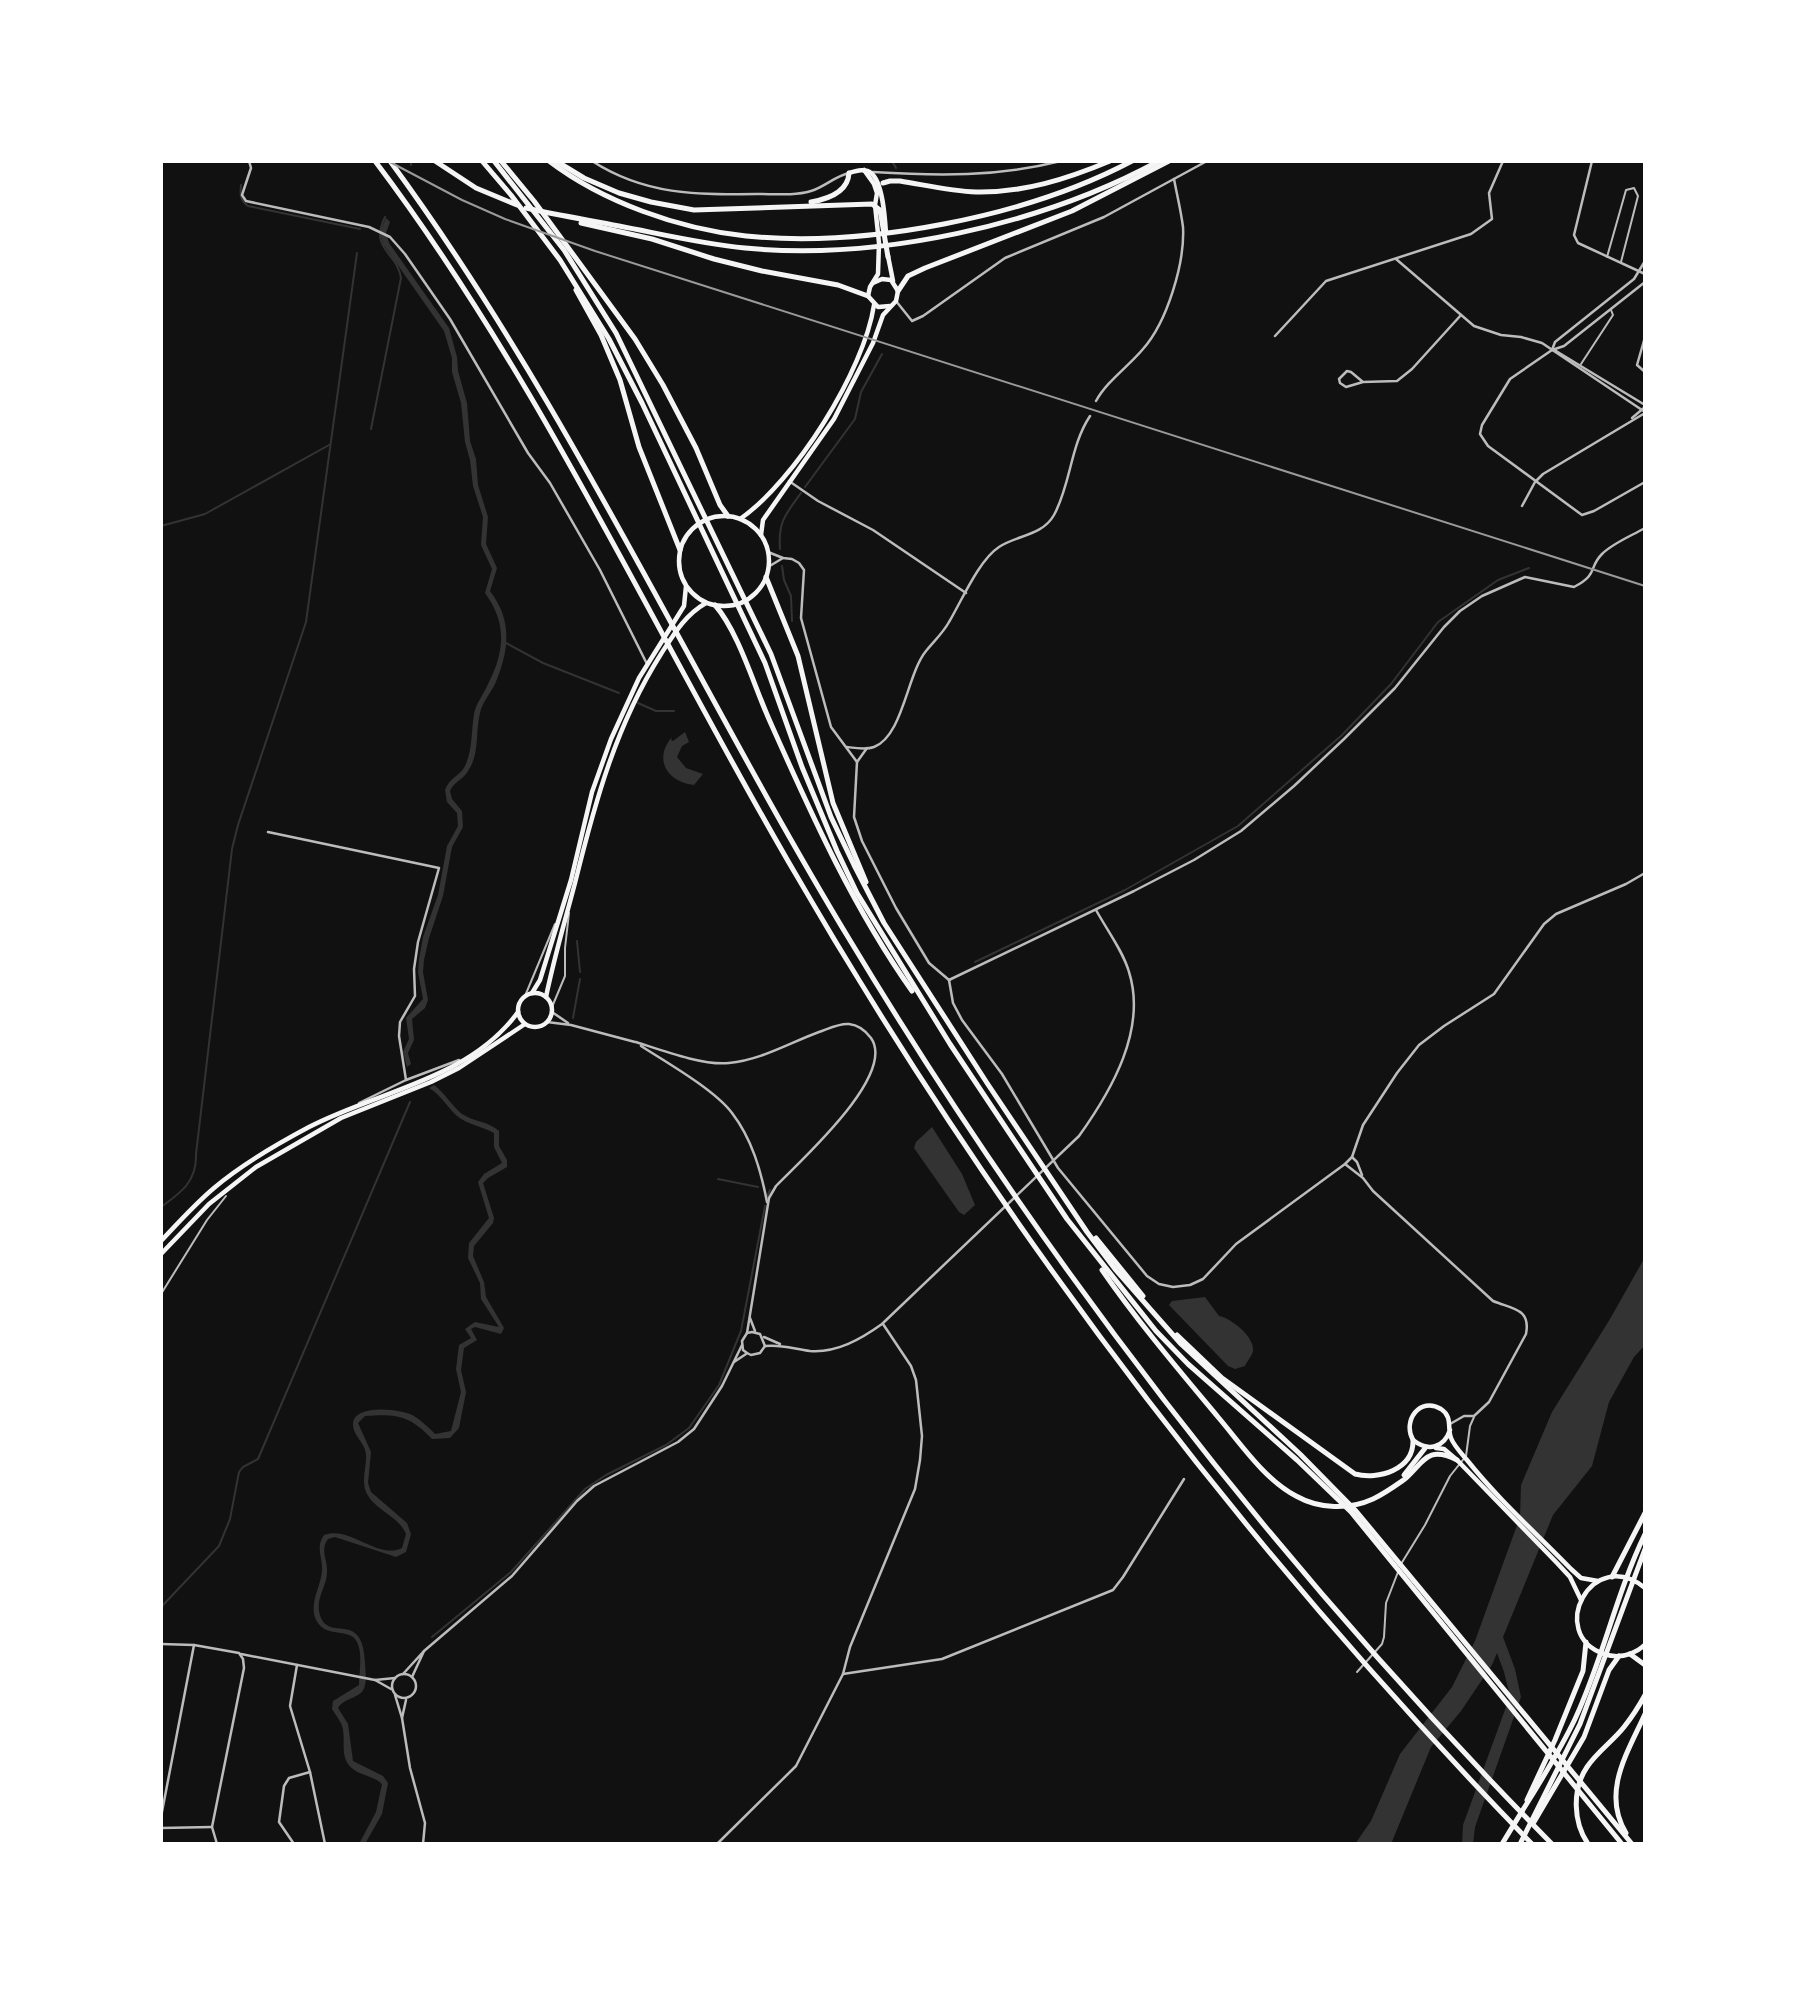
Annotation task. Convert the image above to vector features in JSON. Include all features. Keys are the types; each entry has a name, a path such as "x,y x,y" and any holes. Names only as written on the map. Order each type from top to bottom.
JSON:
{"highway":[{"path":"375,161 465,292 533,402 801,883 903,1050 997,1194 1124,1369 1265,1547 1359,1658 1531,1843"},
{"path":"390,161 478,287 545,396 799,855 921,1056 1008,1185 1072,1277 1198,1444 1276,1539 1367,1646 1552,1844"},
{"path":"435,161 476,188 526,208 652,239 726,262 838,285 868,296"},
{"path":"482,161 560,260 609,339 744,617 765,663 802,767 837,851 882,936 950,1044 1136,1318 1263,1470 1296,1497 1330,1507 1371,1500 1406,1478 1420,1461 1430,1456 1439,1454 1460,1457"},
{"path":"494,161 635,339 663,385 696,448 720,505 728,516"},
{"path":"501,161 534,201 567,250 616,333 752,613 786,691 831,817 884,923 987,1083 1115,1269 1181,1344 1300,1454 1354,1511 1586,1795 1622,1844"},
{"path":"549,161 614,198 657,215 716,232 796,238 872,234 947,223 1012,206 1115,170 1132,161"},
{"path":"555,161 584,178 619,192 651,202 694,210 794,205 875,205 880,210 888,257"},
{"path":"881,185 900,181 976,192 1012,190 1046,184 1110,161"},
{"path":"526,208 701,243 746,248 828,250 945,236 1008,221 1100,189 1159,161"},
{"path":"898,291 908,276 1072,211 1169,161"},
{"path":"794,205 834,196 847,182 849,173"},
{"path":"560,260 601,335 620,380 648,471 676,534 680,550"},
{"path":"766,577 798,656 833,803 884,923"},
{"path":"715,605 727,619 797,783 863,916 889,958 950,1044"},
{"path":"1069,1203 1157,1313 1193,1351 1222,1378 1344,1468 1362,1476 1385,1474 1410,1455 1413,1440"},
{"path":"1067,1219 1156,1331 1195,1371 1345,1502"},
{"path":"1387,1491 1429,1448"},
{"path":"1615,1576 1645,1513"},
{"path":"1502,1844 1535,1792 1575,1718 1621,1590 1645,1534"},
{"path":"1521,1841 1580,1724 1645,1549"},
{"path":"1516,1821 1555,1740 1583,1671 1586,1642"},
{"path":"1630,1654 1645,1665"},
{"path":"1521,1841 1546,1804 1578,1747 1596,1709 1609,1670 1619,1656"},
{"path":"1588,1844 1578,1821 1576,1804 1580,1781 1587,1766 1624,1726 1645,1695"},
{"path":"1632,1844 1621,1825 1615,1795 1618,1775 1645,1714"},
{"path":"1586,1795 1632,1844"}],"main road":[{"path":"761,536 763,520 834,419 863,366 883,315 894,303 898,291 890,275 881,185 871,172 864,170 849,173"},
{"path":"864,170 877,193"},
{"path":"881,185 875,205 878,274 868,296 874,305 883,308 894,303"},
{"path":"873,283 881,278 895,284"},
{"path":"740,519 774,489 832,409 869,334 874,305"},
{"path":"532,993 540,980 571,880 598,775 621,716 647,664 680,615 686,598 686,586 679,565 680,550 687,536 698,524 712,518 728,516 740,519 761,536 768,552 768,567 766,577 751,597 740,603 715,605 695,596 686,586"},
{"path":"518,1012 526,1024 536,1027 547,1022 552,1009 546,997 604,773 632,705 650,672 681,623 706,603"},
{"path":"161,1241 232,1174 298,1133 349,1109 429,1078 466,1058 505,1029 518,1012 524,996 532,993 546,997"},
{"path":"161,1254 209,1204 256,1167 341,1118 459,1068 526,1024"},
{"path":"1581,1600 1576,1586 1558,1563 1460,1457 1451,1439 1446,1413 1440,1408 1424,1407 1417,1410 1409,1420 1409,1431 1413,1440 1460,1457 1581,1578 1598,1581"},
{"path":"1429,1448 1444,1442 1450,1427"},
{"path":"1645,1588 1637,1582 1615,1576 1598,1581 1581,1600 1577,1622 1586,1642 1610,1656 1630,1654 1645,1646"}],"street":[{"path":"249,161 251,168 242,195 246,201 341,219 377,230 390,237 405,254 450,319 528,453 550,482 600,570 647,664"},
{"path":"592,161 635,183 664,191 714,195 796,194 811,191 849,173"},
{"path":"871,172 942,176 1000,174 1060,161"},
{"path":"894,303 912,321 1005,258 1104,217 1207,161"},
{"path":"1275,336 1326,281 1471,234 1492,219 1489,193 1503,161"},
{"path":"1592,161 1574,235 1578,243 1645,274"},
{"path":"1096,401 1101,392 1144,349 1156,332 1175,282 1182,244 1182,227 1174,179"},
{"path":"1395,258 1461,315 1484,330 1542,343 1640,409 1645,409"},
{"path":"1552,350 1555,342 1634,279 1645,261"},
{"path":"1645,282 1564,346 1552,350 1510,379 1482,425 1480,433 1488,446 1582,514 1594,512 1645,482"},
{"path":"1363,383 1347,371 1339,379 1346,387 1396,381 1412,369 1461,315"},
{"path":"1645,337 1637,365 1645,372"},
{"path":"1552,350 1559,351 1645,409"},
{"path":"1629,420 1640,409"},
{"path":"1522,506 1535,482 1543,474 1645,409"},
{"path":"845,747 867,748 887,738 920,660 948,624 993,552 1001,545 1026,537 1046,525 1052,518 1077,439 1090,416"},
{"path":"789,481 818,501 873,530 966,593"},
{"path":"949,980 1097,910 1194,860 1241,831 1294,786 1395,688 1460,611 1482,596 1525,577 1574,587 1591,576 1599,557 1605,552 1645,528"},
{"path":"768,552 792,559 804,570 801,618 831,727 857,762"},
{"path":"768,567 783,558"},
{"path":"867,748 857,762 854,817 862,841 896,908 929,963 949,980 953,1003 962,1020 1002,1073 1058,1168 1137,1267 1159,1284 1173,1287 1190,1285 1203,1279 1237,1244 1345,1164 1352,1157 1363,1125 1419,1045 1494,994 1544,924 1556,914 1645,873"},
{"path":"268,832 439,868 415,958 415,996 400,1022 399,1036 406,1080"},
{"path":"749,1314 756,1332 763,1337 811,1351 842,1347 862,1338 882,1324 1079,1136 1108,1090 1128,1041 1135,1013 1134,993 1128,969 1097,910"},
{"path":"552,1009 571,1025"},
{"path":"161,1644 239,1653 375,1680 395,1678 403,1674 424,1651 512,1576 577,1501 594,1486 678,1442 694,1429 722,1386 747,1333 768,1205 776,1186 848,1111 873,1070 876,1049 872,1039 861,1027 848,1024 798,1040 757,1058 726,1064 689,1058 571,1025 547,1022"},
{"path":"636,1042 687,1076 732,1112 758,1163 768,1205"},
{"path":"349,1109 406,1080 466,1058"},
{"path":"1352,1157 1363,1178"},
{"path":"1345,1164 1493,1301 1521,1311 1526,1317 1526,1334 1489,1402 1474,1416 1464,1416 1450,1427"},
{"path":"717,1844 796,1766 843,1674 850,1647 915,1489 922,1436 916,1380 911,1366 882,1324"},
{"path":"747,1333 756,1332"},
{"path":"742,1345 747,1353 755,1355 765,1346 763,1337"},
{"path":"765,1346 783,1345"},
{"path":"732,1365 747,1353"},
{"path":"843,1674 942,1659 1113,1590 1184,1479"},
{"path":"161,1817 194,1646"},
{"path":"412,1677 424,1651"},
{"path":"217,1844 212,1827 244,1668 239,1653"},
{"path":"297,1665 290,1706 310,1772 325,1844"},
{"path":"402,1718 406,1698 416,1690 412,1677 403,1674"},
{"path":"392,1689 395,1678"},
{"path":"375,1680 392,1689 396,1695 410,1768 425,1823 423,1844"},
{"path":"396,1695 406,1698"},
{"path":"294,1844 279,1822 284,1786 289,1778 310,1772"},
{"path":"161,1828 212,1827"}],"lane":[{"path":"1607,257 1626,190 1634,188 1638,196 1621,263"},
{"path":"1580,365 1613,314 1610,310"},
{"path":"552,1009 565,976 565,948 573,890"},
{"path":"524,996 557,920"},
{"path":"161,1294 207,1220 226,1196"},
{"path":"1357,1672 1382,1644 1386,1603 1393,1582 1450,1476 1466,1456 1474,1416"}],"shaded area":[{"path":"386,218 390,222 386,233 389,243 449,328 467,403 478,485 488,517 486,544 497,568 490,591 502,614 506,636 500,672 480,713 472,764 450,791 452,799 462,811 463,827 452,847 443,896 429,938 423,972 428,1000 425,1008 412,1019 414,1040 408,1053 411,1064 407,1067 403,1052 409,1039 406,1018 423,999 418,972 423,937 438,895 447,846 458,826 457,813 447,802 445,790 468,760 475,710 494,672 501,637 497,615 485,593 492,569 481,545 483,517 473,486 461,403 452,372 452,358 444,331 383,244 380,232"},
{"path":"685,732 689,742 682,746 677,757 686,768 703,774 694,785 676,779 663,761 666,745 672,737 673,741"},
{"path":"434,1085 462,1114 499,1131 499,1146 507,1160 507,1167 483,1183 494,1218 474,1246 473,1256 484,1282 486,1297 504,1328 501,1334 475,1327 471,1329 477,1340 464,1348 461,1370 466,1392 459,1428 450,1438 432,1439 416,1425 394,1416 365,1416 358,1423 371,1452 368,1483 371,1492 407,1523 411,1534 406,1552 396,1557 335,1537 328,1539 324,1547 327,1576 319,1605 321,1618 332,1627 346,1629 359,1637 365,1663 364,1690 338,1708 348,1724 353,1761 383,1776 388,1783 382,1814 365,1844 359,1844 376,1812 382,1784 348,1764 342,1727 332,1709 333,1701 359,1685 360,1658 359,1647 354,1638 323,1628 314,1615 322,1571 321,1540 324,1535 334,1533 344,1534 383,1550 402,1548 406,1534 403,1528 375,1504 366,1492 366,1454 354,1429 355,1418 369,1411 400,1411 414,1416 435,1434 451,1431 461,1392 456,1369 459,1345 471,1338 465,1329 475,1322 499,1327 481,1299 480,1283 468,1258 469,1243 489,1218 478,1182 484,1174 502,1163 494,1147 494,1133 457,1116 429,1088"},
{"path":"932,1127 962,1174 975,1205 964,1215 959,1212 914,1148 916,1142"},
{"path":"1645,1257 1645,1345 1634,1357 1609,1402 1592,1466 1553,1515 1503,1637 1515,1669 1521,1697 1475,1827 1473,1844 1462,1844 1463,1825 1510,1696 1497,1653 1461,1711 1431,1747 1391,1844 1355,1844 1371,1821 1400,1754 1452,1687 1475,1641 1520,1517 1521,1485 1552,1412"},
{"path":"1205,1297 1219,1316 1236,1324 1250,1340 1253,1351 1245,1366 1235,1369 1228,1366 1169,1305 1172,1301"}],"waterway":[{"path":"892,161 896,168"},
{"path":"241,185 241,197 248,206 360,229"},
{"path":"371,429 401,278 399,269 380,237 385,217"},
{"path":"161,1207 187,1185 196,1163 232,849 306,622 357,253"},
{"path":"805,487 855,419 861,392 882,354"},
{"path":"161,526 205,514 329,445"},
{"path":"780,549 780,532 784,519 801,493"},
{"path":"782,566 784,580 791,596 792,621"},
{"path":"975,962 1125,890 1238,826 1342,735 1391,684 1438,622 1498,580 1529,568"},
{"path":"504,642 543,663 619,693"},
{"path":"638,703 656,711 674,711"},
{"path":"577,941 580,972"},
{"path":"573,1018 580,979"},
{"path":"161,1610 219,1546 230,1519 239,1472 258,1459 410,1102"},
{"path":"718,1179 758,1187"},
{"path":"767,1197 770,1190"},
{"path":"432,1637 511,1572 585,1489 606,1475 666,1445 689,1428 719,1385 741,1331 765,1206"}],"railway":[{"path":"388,161 505,219 595,251 1645,586"}]}
